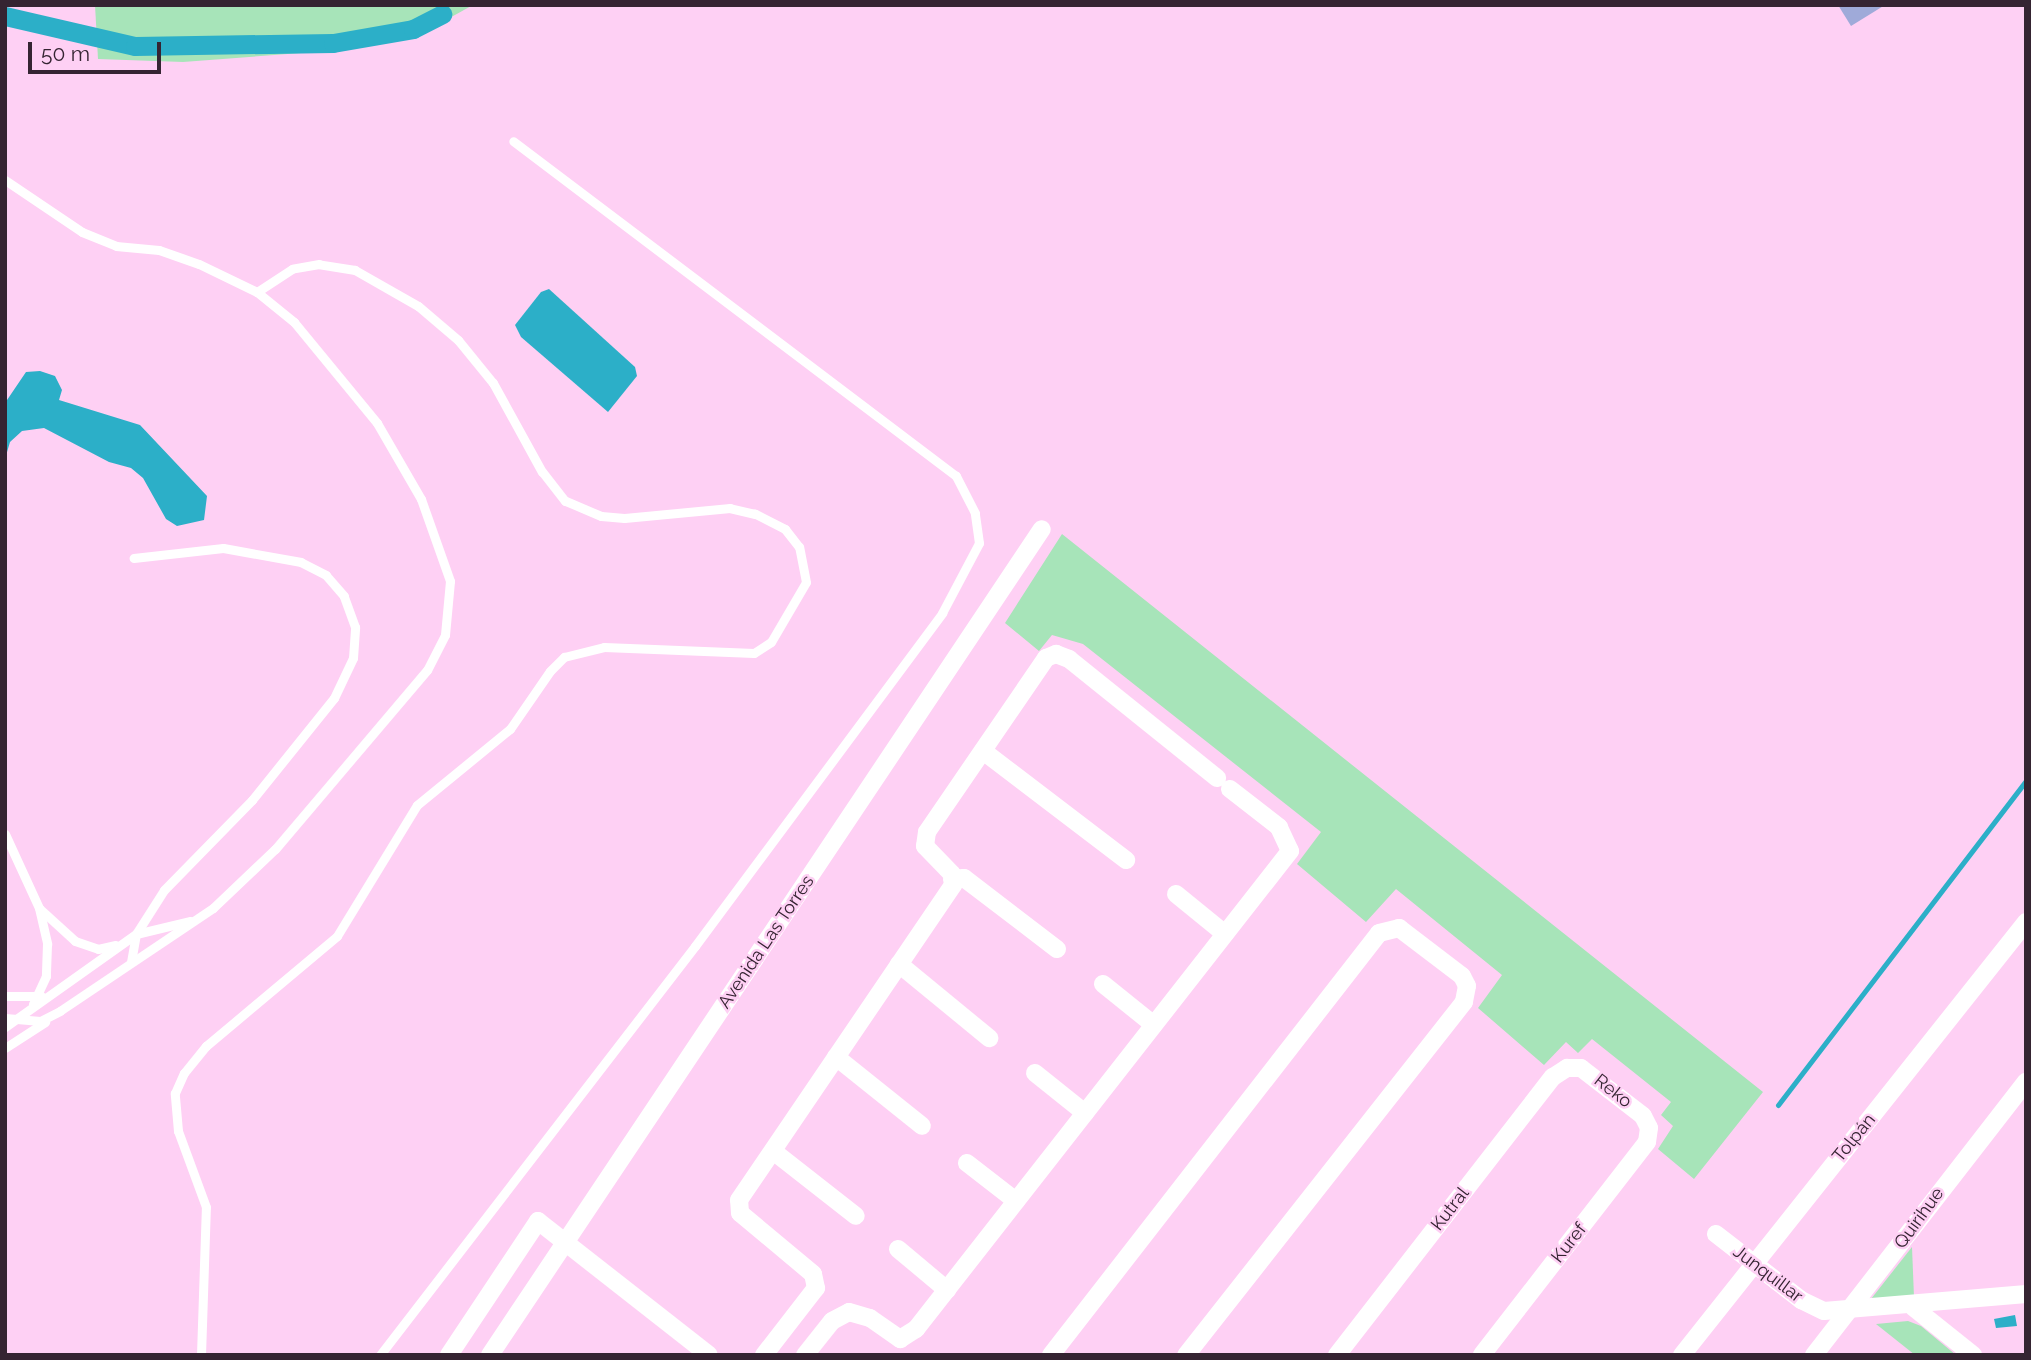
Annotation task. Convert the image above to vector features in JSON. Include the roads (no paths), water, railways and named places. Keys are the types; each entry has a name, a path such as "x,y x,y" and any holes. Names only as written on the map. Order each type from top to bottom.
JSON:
{"street":[{"name":"Avenida Las Torres","path":"490,1355 1042,529"},
{"path":"764,1355 816,1288 813,1274 740,1213 739,1200 953,885 952,879 925,846 927,832 1046,658 1056,654 1069,659 1279,827 1290,851 947,1290 908,1336 900,1339 870,1318 849,1312 832,1321 805,1355"},
{"path":"982,751 1126,860"},
{"path":"952,879 964,878 1057,949"},
{"path":"1176,894 1225,934"},
{"name":"Tolpán","path":"1682,1355 2026,922"},
{"path":"1051,1355 1379,933 1399,928 1462,976 1467,986 1464,1002 1186,1355"},
{"path":"899,964 989,1038"},
{"path":"1103,984 1154,1025"},
{"path":"836,1057 922,1126"},
{"name":"Reko","path":"1567,1068 1587,1072 1638,1111 1649,1128"},
{"name":"Kutral","path":"1337,1355 1553,1077 1567,1068"},
{"path":"1035,1073 1085,1113"},
{"name":"Quirihue","path":"1814,1355 2026,1082"},
{"name":"Kuref","path":"1482,1355 1643,1148 1649,1128"},
{"path":"772,1151 856,1216"},
{"path":"967,1163 1016,1201"},
{"path":"449,1355 538,1221 709,1355"},
{"name":"Junquillar","path":"1716,1234 1812,1307 1847,1313 2026,1294"},
{"path":"898,1249 947,1290"},
{"path":"1913,1307 1973,1355"}],"lane":[{"path":"380,1355 695,946 942,613 979,543 975,513 956,477 513,141"},
{"path":"5,180 82,232 116,246 159,250 199,264 257,292 295,322 336,368 377,423 421,499 450,581 445,635 428,670 275,849 213,908 5,1048"},
{"path":"201,1355 206,1207 178,1131 174,1093 184,1073 206,1046 337,936 401,825 417,805 510,729 550,670 564,657 604,647 754,653 771,642 806,582 799,547 785,528 755,514 730,508 624,518 601,516 565,501 542,472 493,383 458,340 418,306 355,270 319,264 292,269 257,292"},
{"path":"5,1027 10,1020 25,1014 136,934 164,890 252,800 334,698 353,658 355,627 344,596 326,575 301,562 223,548 134,558"},
{"path":"5,834 39,908 47,944 39,997"},
{"path":"39,908 75,941 98,949 122,944"},
{"path":"136,934 191,921"},
{"path":"131,962 136,934"},
{"path":"25,1014 39,997 65,985"},
{"path":"5,996 39,997"},
{"path":"10,1020 40,1021 60,1011"}],"water":[{"path":"549,289 635,367 637,376 608,412 521,337 515,325 541,292"},
{"path":"40,371 55,376 62,390 59,400 140,425 207,496 204,520 177,526 166,519 143,478 131,468 109,462 44,428 22,431 10,442 5,459 5,403 26,372"},
{"path":"2015,1315 2017,1326 1996,1328 1994,1319"}],"waterway":[{"path":"5,16 135,46 333,43 413,29 442,14"},
{"path":"1778,1105 2026,781"}]}
